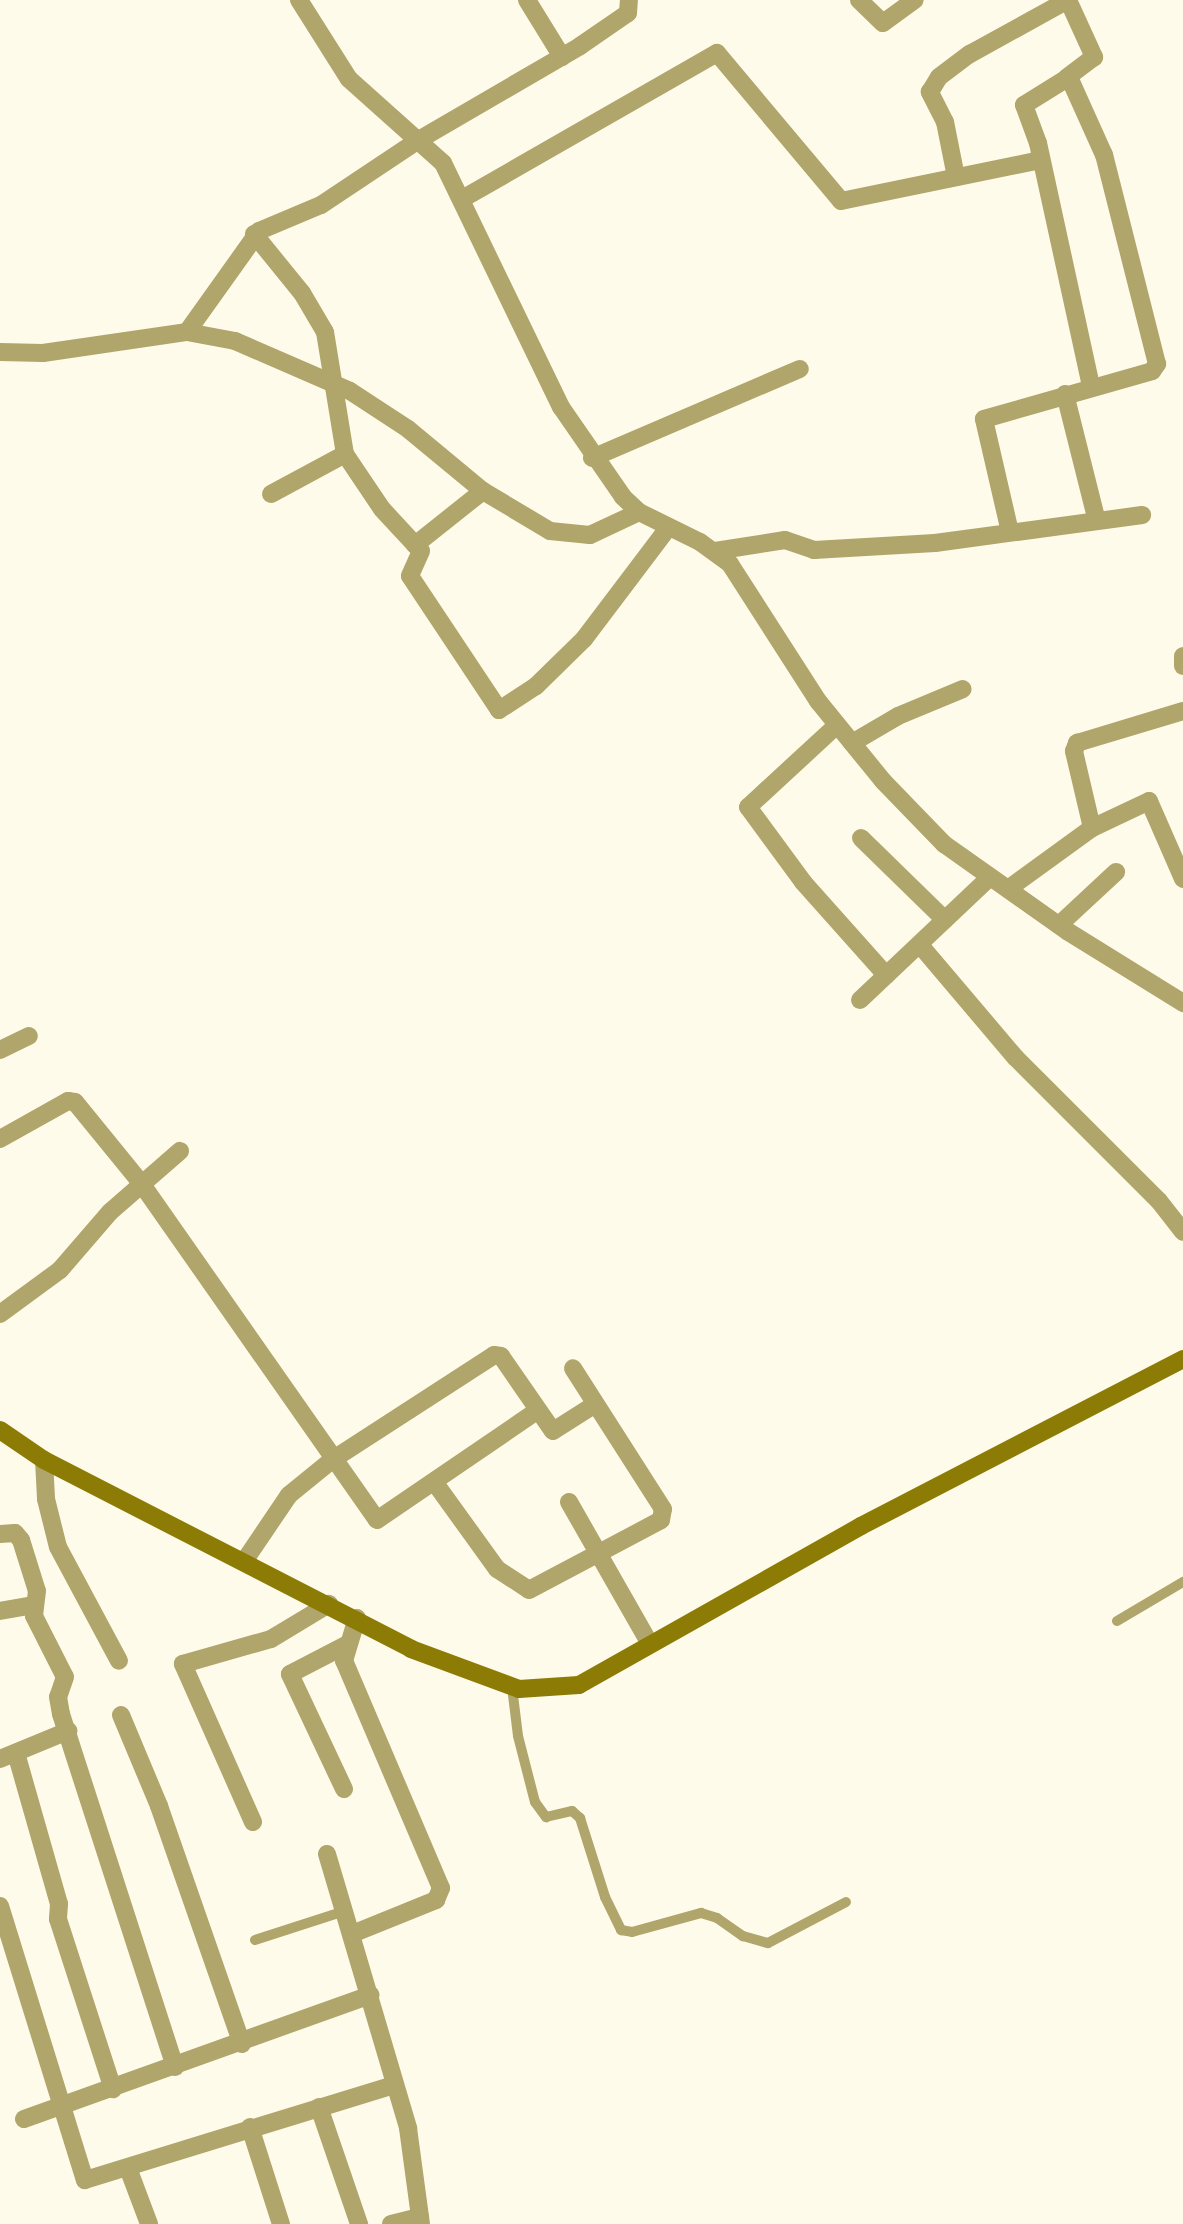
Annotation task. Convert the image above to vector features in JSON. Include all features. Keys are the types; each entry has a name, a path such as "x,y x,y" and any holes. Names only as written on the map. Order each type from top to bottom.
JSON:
{"main road":[{"path":"0,1430 44,1460 245,1560 411,1649 512,1687 579,1685 920,1495 1183,1359"}],"street":[{"path":"299,0 349,79 443,163 561,407 592,457 639,512 715,551 734,569 837,726 943,844 1059,925 1183,1003"},
{"path":"527,0 562,57"},
{"path":"187,332 254,234 321,205 417,141 562,57 628,13 629,0"},
{"path":"859,0 883,23 915,0"},
{"path":"956,177 945,122 930,89 946,70 1068,0 1094,57 1024,104 1040,160 1091,387"},
{"path":"462,199 719,53 837,199 854,201 1040,160"},
{"path":"1010,532 984,419 1065,394 1152,372 1157,364 1104,155 1072,80 1067,77"},
{"path":"254,234 321,324 345,454 382,509 415,545 421,556 410,568 410,576 502,711 546,677 584,639 668,528"},
{"path":"1,352 43,353 187,332 235,341 332,383 391,417 483,491 543,528 577,537 596,533 639,512"},
{"path":"592,457 800,369"},
{"path":"1065,394 1097,521"},
{"path":"271,494 345,454"},
{"path":"415,545 483,491"},
{"path":"715,551 785,540 814,550 859,548 1142,515"},
{"path":"1183,656 1183,666"},
{"path":"852,743 898,716 963,690"},
{"path":"1092,828 1075,745 1183,711"},
{"path":"837,726 748,808 811,892 886,975"},
{"path":"1008,889 1092,828 1149,801 1183,879"},
{"path":"861,838 945,920"},
{"path":"1059,925 1116,872"},
{"path":"860,1000 990,877"},
{"path":"920,945 1006,1048 1159,1201 1183,1232"},
{"path":"0,1050 29,1036"},
{"path":"0,1139 72,1100 141,1182 240,1319 332,1460 377,1520 537,1412"},
{"path":"0,1314 60,1270 141,1182 180,1151"},
{"path":"245,1560 283,1500 332,1460 497,1354 553,1431 594,1405"},
{"path":"435,1483 497,1569 521,1588 535,1588 662,1521 666,1514 594,1405 573,1368"},
{"path":"44,1460 46,1499 58,1547 119,1661"},
{"path":"569,1502 650,1644"},
{"path":"0,1534 20,1537 37,1591 34,1616 65,1677 59,1707 175,2067"},
{"path":"253,1822 183,1664 271,1639 329,1604"},
{"path":"0,1611 34,1605"},
{"path":"352,1934 436,1900 441,1888 356,1695 344,1661 346,1646 357,1618"},
{"path":"344,1789 290,1674 346,1646"},
{"path":"121,1715 159,1806 242,2044"},
{"path":"68,1731 8,1756 59,1903 58,1919 113,2090"},
{"path":"327,1854 411,2141 421,2220 391,2224"},
{"path":"0,1906 82,2178 89,2181 250,2127 393,2085"},
{"path":"24,2119 242,2044 370,1995"},
{"path":"320,2107 359,2224"},
{"path":"250,2127 281,2224"},
{"path":"128,2168 149,2224"}],"lane":[{"path":"1117,1621 1183,1582"},
{"path":"512,1687 518,1736 535,1802 546,1817 572,1811 580,1818 605,1897 621,1930 632,1932 701,1913 717,1918 743,1936 768,1943 846,1902"},
{"path":"254,1940 345,1911"}]}
